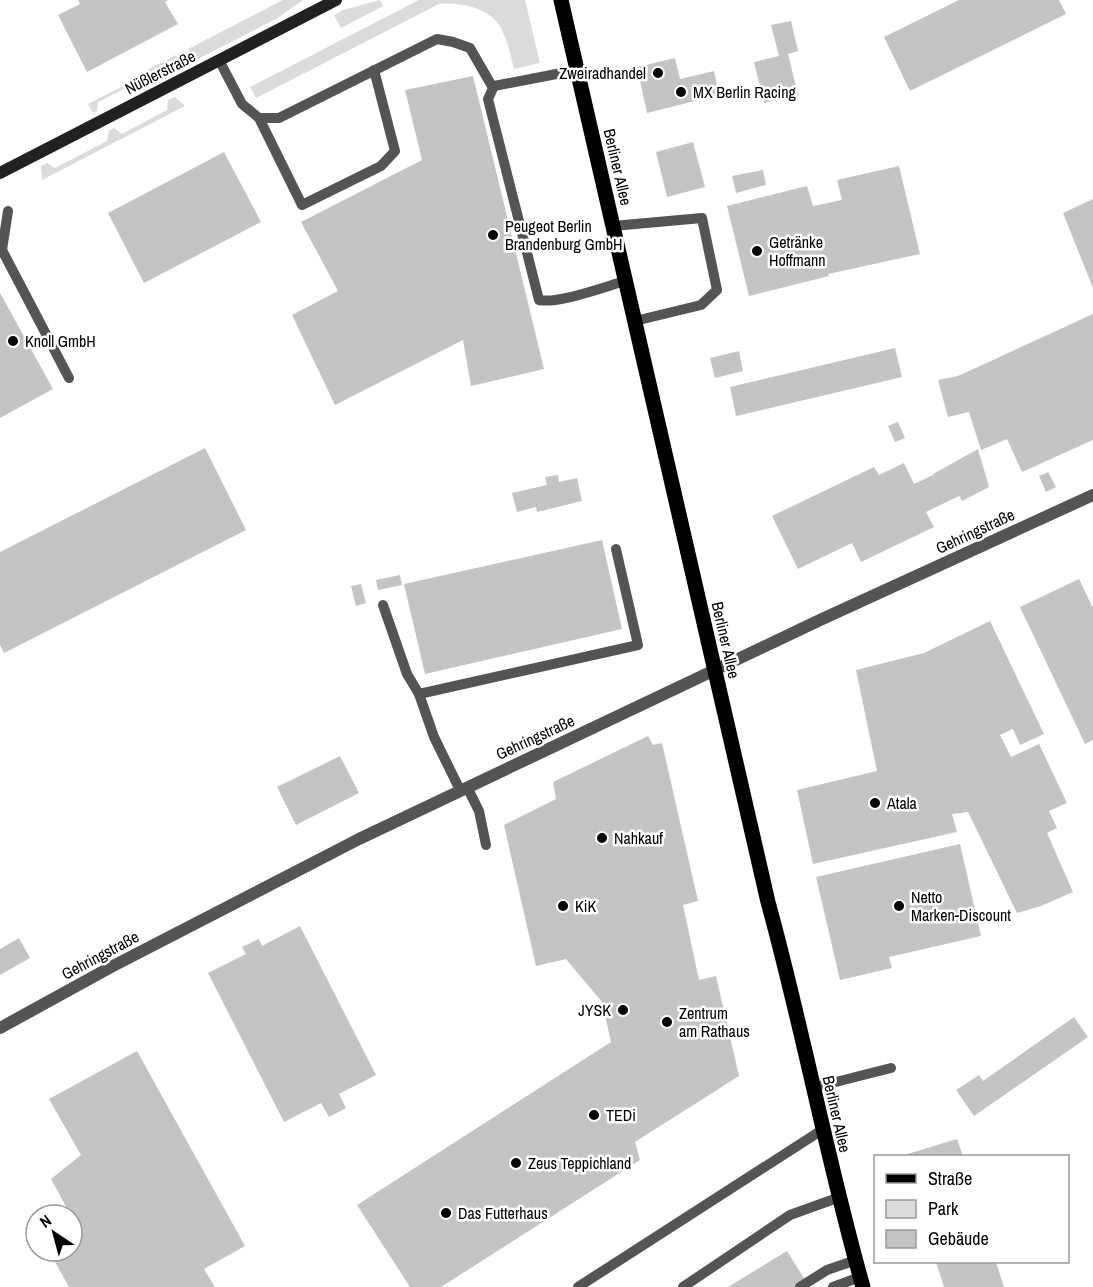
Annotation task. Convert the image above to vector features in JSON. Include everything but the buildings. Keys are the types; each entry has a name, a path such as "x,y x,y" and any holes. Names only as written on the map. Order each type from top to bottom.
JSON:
{"main road":[{"name":"Berliner Allee","path":"561,0 768,902 786,969 822,1130 862,1282"}],"street":[{"name":"Nüßlerstraße","path":"0,173 336,0"},
{"name":"Gehringstraße","path":"0,1028 162,940 359,839 838,612 1093,495"}],"lane":[{"path":"258,118 279,118 437,39 470,48 493,88"},
{"path":"219,60 242,104 258,118 302,205 381,166 394,151 374,70"},
{"path":"577,70 494,86 488,99 539,300 567,297 625,281"},
{"path":"8,211 1,251 69,378"},
{"path":"613,226 702,218 717,290 701,305 635,321"},
{"path":"419,694 638,645 616,549"},
{"path":"383,604 406,674 419,694 434,737 479,811 486,845"},
{"path":"812,1088 891,1068"},
{"path":"578,1287 822,1130"},
{"path":"682,1287 790,1215 840,1197"},
{"path":"800,1287 827,1270 856,1260"},
{"path":"833,1287 862,1282"}],"green space":[{"path":"283,0 303,0 276,19 194,61 188,49"},
{"path":"380,0 383,6 341,28 334,15 343,10"},
{"path":"419,0 525,0 540,63 514,69 505,36 494,19 468,6 439,4 256,98 250,87"},
{"path":"176,55 182,67 155,81 148,77 98,102 97,111 93,113 88,104 137,79 149,69"},
{"path":"175,97 185,106 42,180 41,166 47,163 55,168 107,141 109,131 114,128 122,134 167,110 168,100"}],"place":[{"name":"Zweiradhandel","path":"658,73"},
{"name":"MX Berlin Racing","path":"681,92"},
{"name":"Peugeot Berlin Brandenburg GmbH","path":"493,235"},
{"name":"Getränke Hoffmann","path":"757,251"},
{"name":"Knoll GmbH","path":"13,341"},
{"name":"Atala","path":"875,803"},
{"name":"Nahkauf","path":"602,838"},
{"name":"KiK","path":"563,906"},
{"name":"Netto Marken-Discount","path":"899,906"},
{"name":"JYSK","path":"623,1010"},
{"name":"Zentrum am Rathaus","path":"667,1022"},
{"name":"TEDi","path":"594,1115"},
{"name":"Zeus Teppichland","path":"516,1163"},
{"name":"Das Futterhaus","path":"446,1213"}]}
